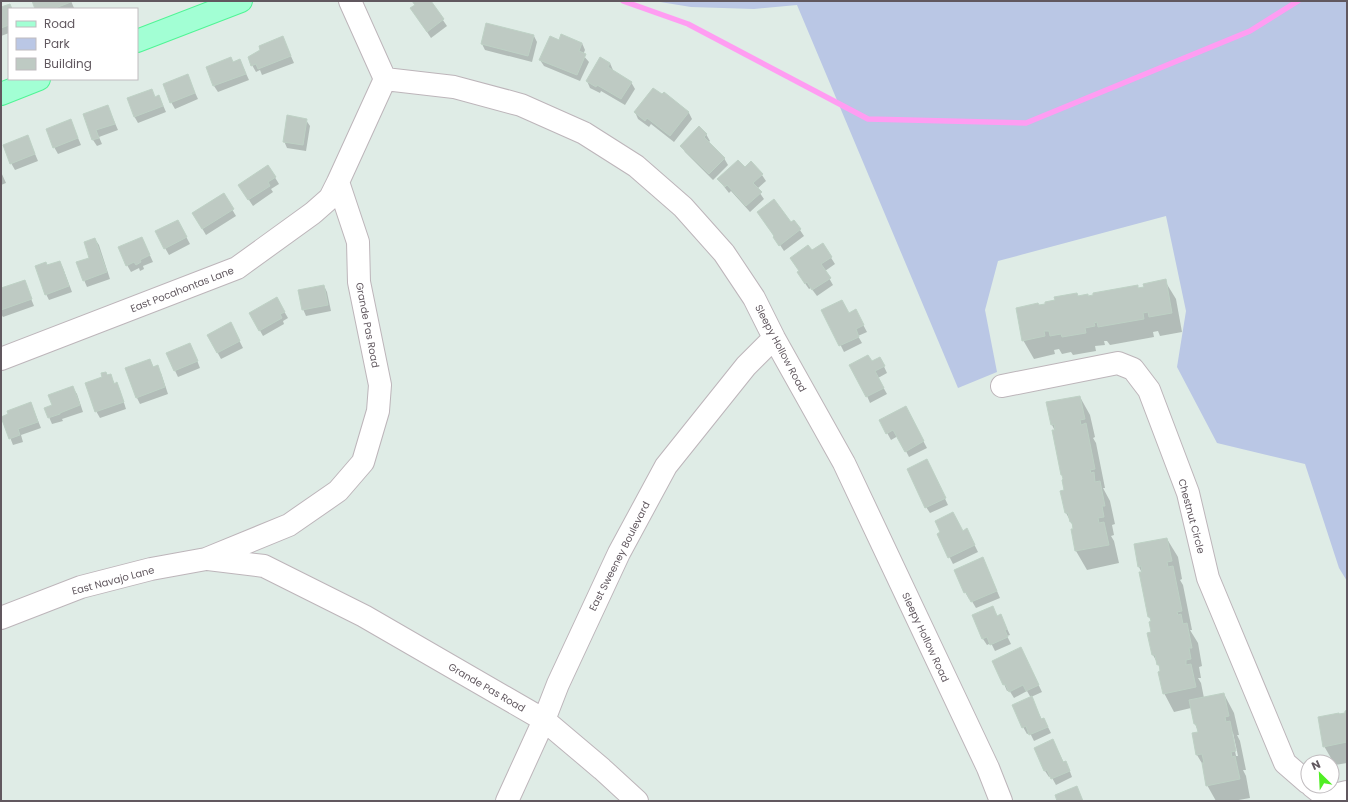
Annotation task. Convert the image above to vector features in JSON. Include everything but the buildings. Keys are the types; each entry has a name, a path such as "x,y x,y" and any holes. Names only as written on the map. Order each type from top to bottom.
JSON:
{"main road":[{"path":"138,41 241,1"},
{"path":"1,94 36,80"}],"street":[{"path":"338,182 385,79 350,1"},
{"name":"Sleepy Hollow Road","path":"385,79 454,87 521,105 584,133 636,166 683,207 724,253 754,298 774,338 844,463 988,768 1001,801"},
{"name":"East Pocahontas Lane","path":"1,359 237,268 313,213 330,198 338,182"},
{"name":"Grande Pas Road","path":"338,182 358,242 359,282 380,385 378,410 363,462 338,491"},
{"name":"East Sweeney Boulevard","path":"507,801 544,720 558,684 618,553 666,466 746,366 774,338"},
{"name":"Chestnut Circle","path":"1002,386 1118,363 1133,369 1149,390 1188,494 1208,578 1285,764 1300,776"},
{"name":"East Navajo Lane","path":"1,618 81,586 151,569 206,559 289,525 338,491"},
{"name":"East Navajo Lane","path":"206,559 264,566 322,595"},
{"name":"Grande Pas Road","path":"322,595 364,616 544,720 637,801"},
{"path":"1320,795 1347,792"}],"green space":[{"path":"654,1 1347,1 1347,581 1339,568 1305,464 1217,443 1177,367 1186,311 1166,216 998,261 985,310 997,372 958,388 797,5 754,9 691,7"}],"waterway":[{"path":"623,1 688,24 868,119 1026,123 1250,31 1298,1"}]}
